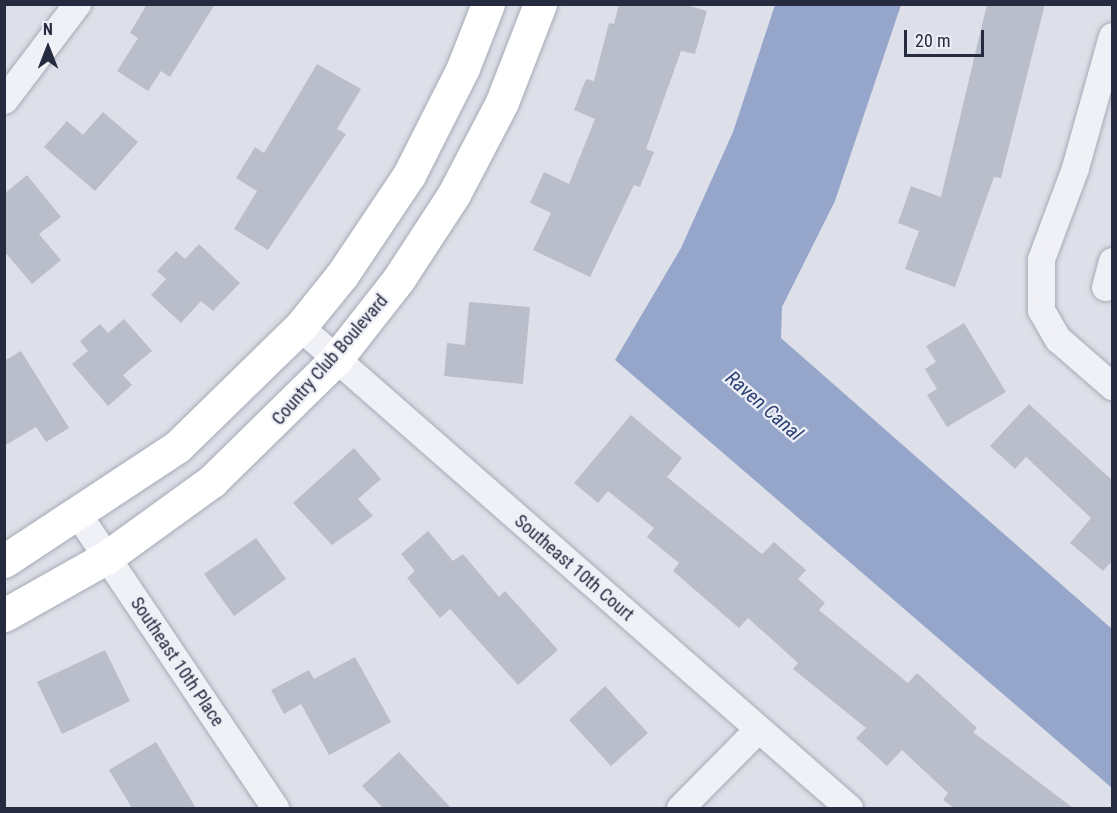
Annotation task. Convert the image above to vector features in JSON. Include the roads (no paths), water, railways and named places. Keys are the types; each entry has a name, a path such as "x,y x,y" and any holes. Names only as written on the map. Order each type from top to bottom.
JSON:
{"main road":[{"path":"4,561 79,516 177,447 300,327 408,175 488,4"},
{"name":"Country Club Boulevard","path":"4,615 107,557 212,481 336,358 398,280 454,194 502,102 540,4"}],"street":[{"path":"4,100 77,4"},
{"path":"1113,36 1106,87 1041,260 1041,310 1058,339 1113,386"},
{"path":"1105,287 1113,261"},
{"name":"Southeast 10th Court","path":"300,327 849,808"},
{"name":"Southeast 10th Place","path":"79,516 275,808"},
{"path":"680,808 758,729"}],"water":[{"name":"Raven Canal","path":"775,5 901,5 835,201 782,307 781,338 1112,629 1112,788 615,360 681,248 733,132"}]}
